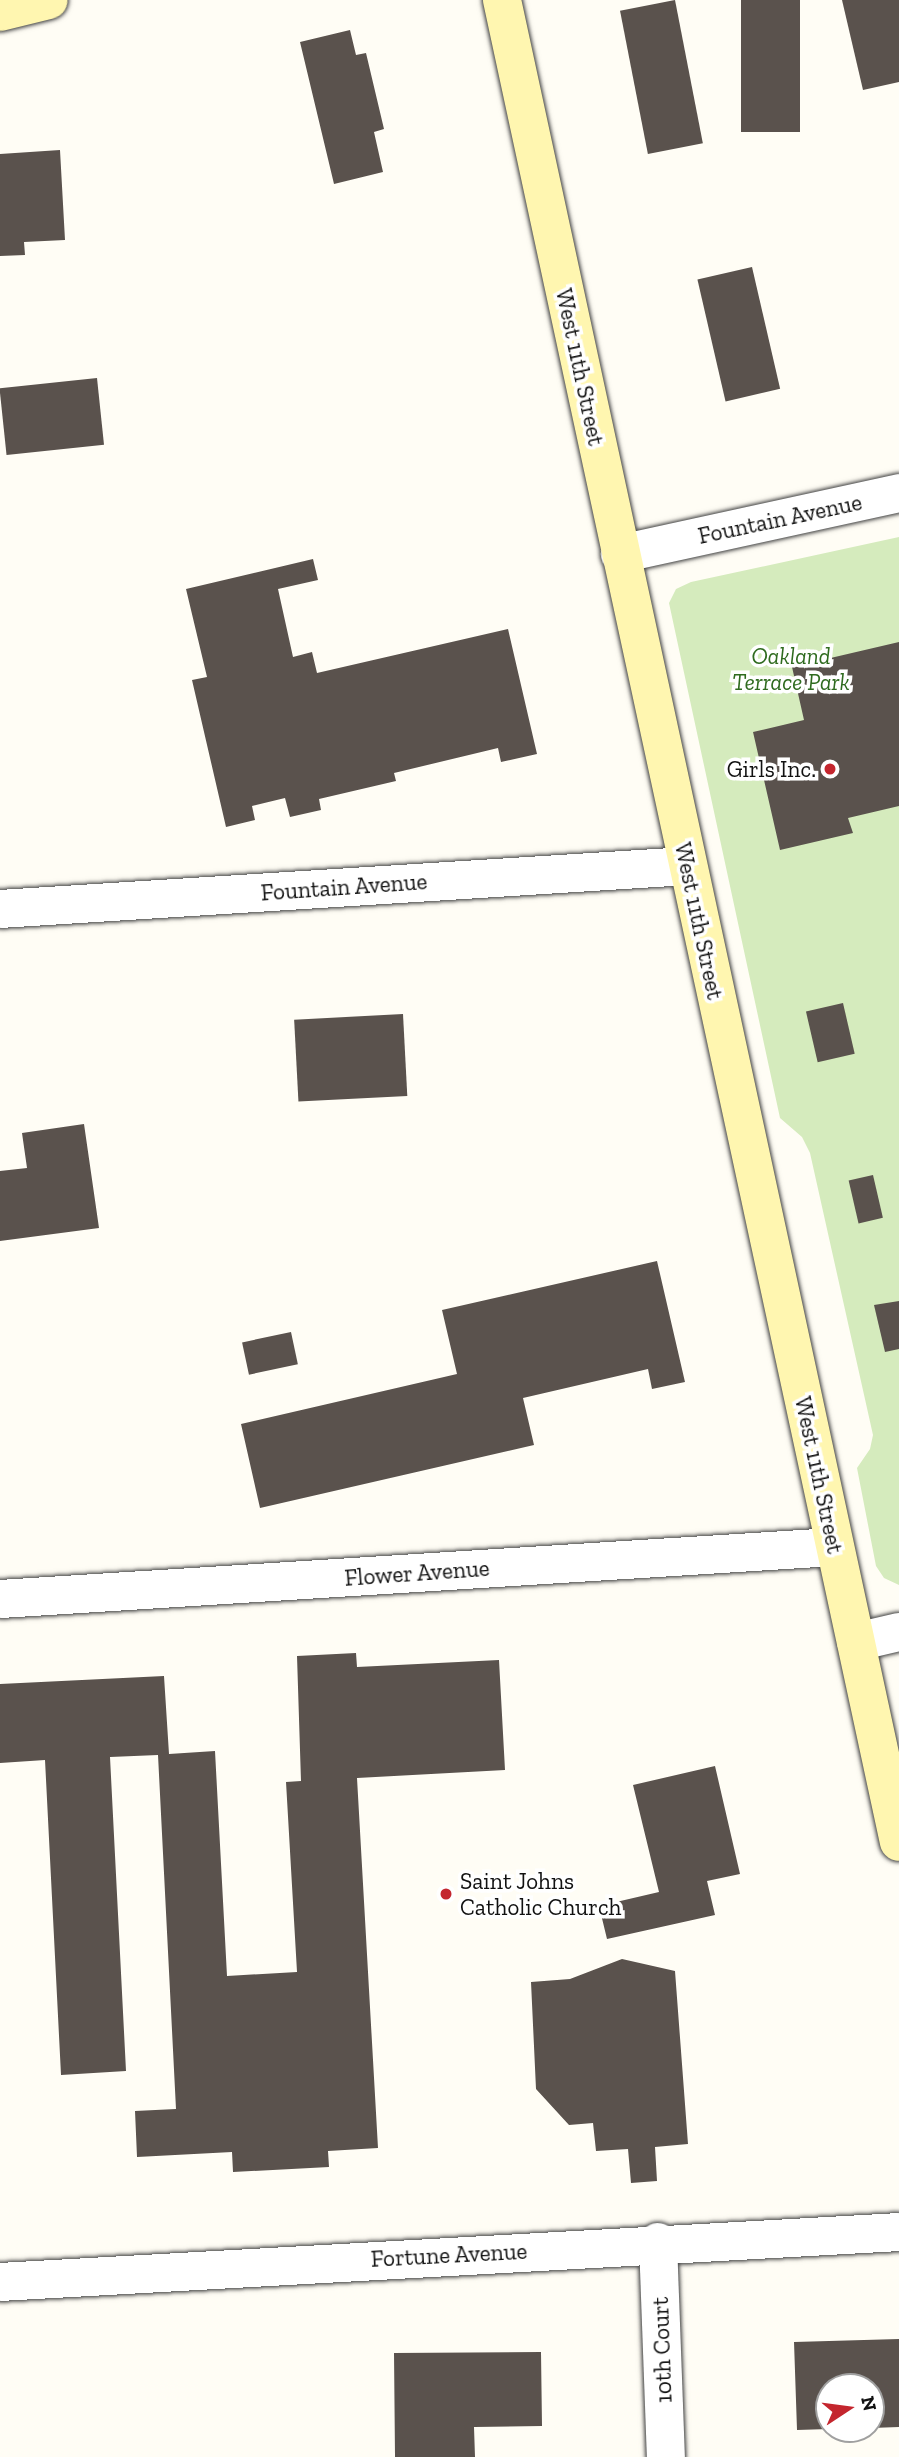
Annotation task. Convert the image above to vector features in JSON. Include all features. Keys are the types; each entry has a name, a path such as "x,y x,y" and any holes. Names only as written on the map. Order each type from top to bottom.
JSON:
{"main road":[{"name":"West 11th Street","path":"502,0 899,1842"}],"street":[{"name":"Fountain Avenue","path":"620,554 899,494"},
{"name":"Fountain Avenue","path":"0,909 687,866"},
{"name":"Flower Avenue","path":"0,1600 834,1546"},
{"path":"856,1642 899,1632"},
{"name":"Fortune Avenue","path":"0,2282 658,2242 899,2232"},
{"name":"10th Court","path":"658,2242 666,2457"}],"green space":[{"name":"Oakland Terrace Park","path":"899,537 899,1585 884,1578 876,1566 857,1468 870,1449 873,1435 810,1153 802,1137 780,1118 669,603 676,589 691,582"}],"building":[{"path":"675,0 703,143 648,154 620,11"},
{"path":"741,0 800,0 800,132 741,132"},
{"path":"842,0 899,0 899,82 863,90"},
{"path":"350,30 356,55 366,53 384,129 374,132 383,172 334,184 300,42"},
{"path":"60,150 65,240 24,242 25,255 0,256 0,154"},
{"path":"752,267 780,389 726,401 697,280"},
{"path":"97,378 104,445 7,455 0,388"},
{"path":"313,559 318,580 278,589 293,657 312,652 317,673 508,629 537,754 501,762 498,748 394,773 396,781 319,799 321,810 290,817 285,798 252,806 255,820 226,827 192,680 207,677 186,589"},
{"name":"Girls Inc.","path":"899,642 899,806 848,818 853,833 780,850 753,732 804,720 792,667"},
{"path":"843,1003 855,1054 818,1062 806,1012"},
{"path":"403,1014 407,1096 298,1102 294,1020"},
{"path":"84,1124 99,1228 0,1241 0,1171 27,1168 22,1133"},
{"path":"873,1175 883,1218 859,1223 849,1181"},
{"path":"657,1261 685,1382 652,1389 648,1369 523,1398 534,1445 260,1508 241,1424 457,1374 442,1310"},
{"path":"899,1301 899,1349 885,1352 874,1305"},
{"path":"291,1332 298,1364 249,1375 242,1342"},
{"path":"356,1653 357,1667 499,1660 505,1770 357,1778 378,2148 328,2151 329,2167 233,2172 232,2152 137,2157 135,2111 176,2109 158,1755 110,1757 126,2071 61,2075 45,1760 0,1763 0,1684 164,1676 169,1754 215,1751 227,1976 297,1972 286,1782 301,1781 297,1656"},
{"path":"715,1766 740,1874 707,1881 715,1915 607,1939 599,1906 659,1892 633,1785"},
{"path":"622,1959 675,1971 688,2144 655,2147 657,2181 631,2183 628,2149 596,2151 593,2123 569,2125 536,2089 531,1982 570,1979"},
{"path":"899,2339 899,2427 885,2428 885,2373 815,2373 815,2429 797,2430 794,2342"},
{"path":"541,2352 542,2426 474,2427 475,2457 395,2457 394,2353"}],"place":[{"name":"Girls Inc.","path":"830,769"},
{"name":"Saint Johns Catholic Church","path":"446,1894"}]}
